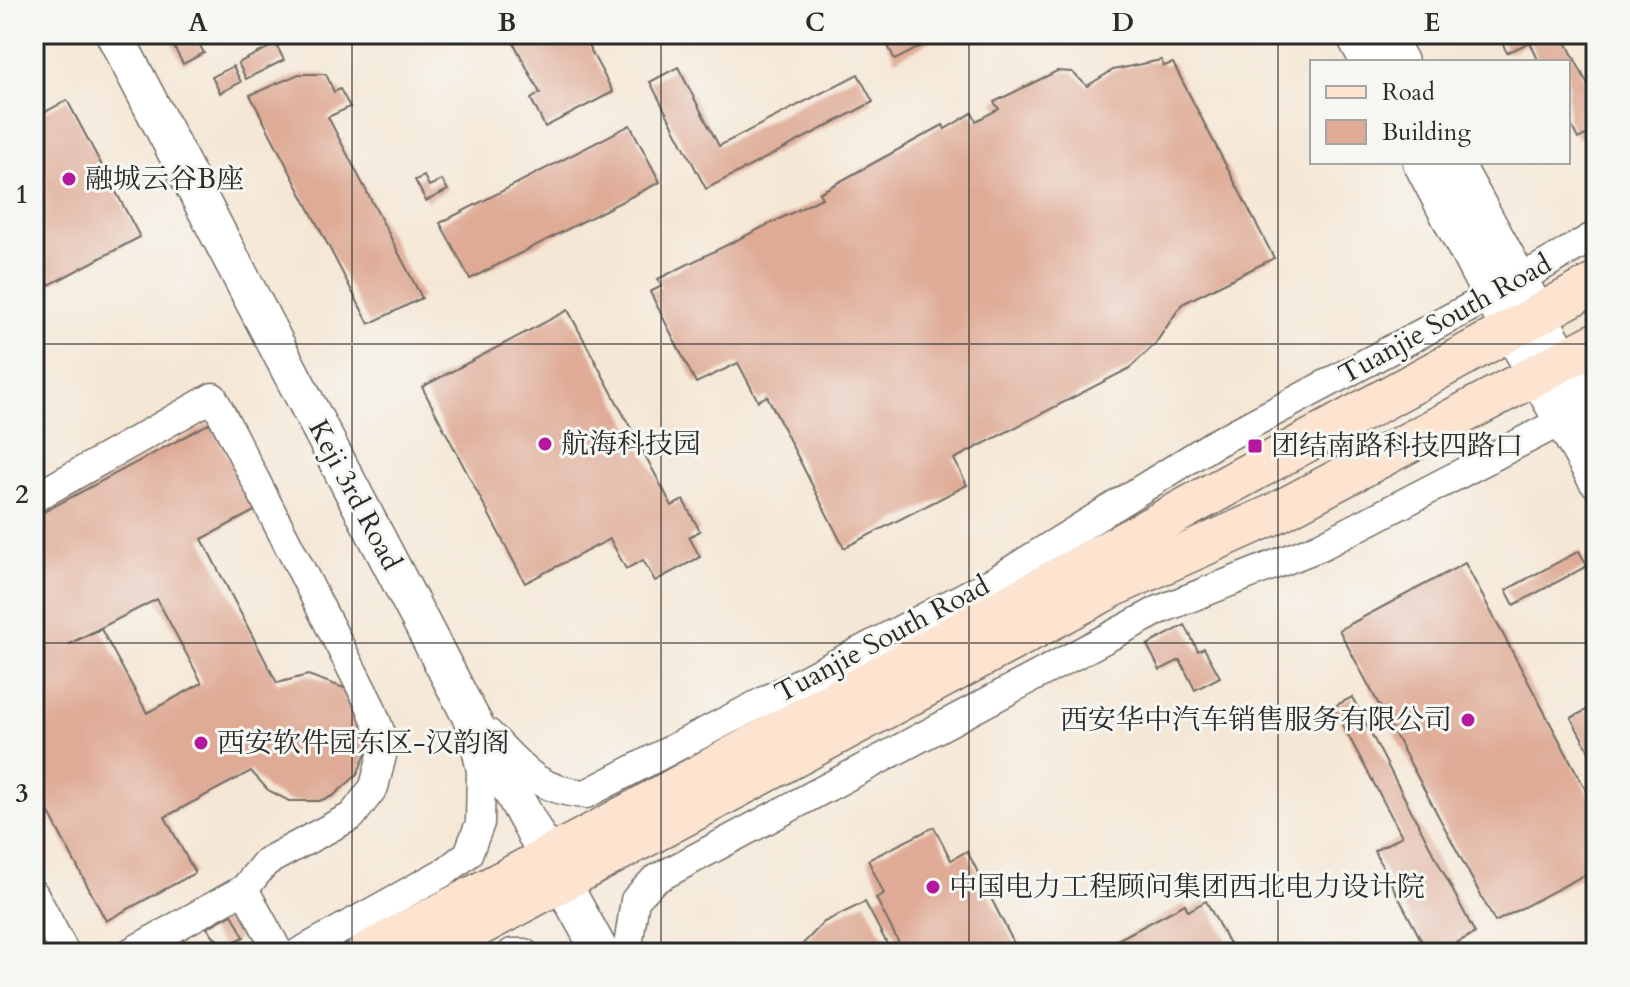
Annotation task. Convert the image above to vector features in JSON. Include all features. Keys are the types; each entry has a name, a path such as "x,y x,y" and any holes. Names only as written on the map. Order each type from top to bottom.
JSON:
{"main road":[{"name":"Tuanjie South Road","path":"428,953 556,870 1596,283"},
{"name":"Tuanjie South Road","path":"366,953 556,870 1114,586 1272,515 1566,359"}],"street":[{"name":"Keji 3rd Road","path":"114,34 469,714 601,953"},
{"path":"1354,34 1368,60"},
{"path":"1385,34 1399,60"},
{"path":"1422,164 1525,322 1566,359 1586,412 1596,479"},
{"path":"1455,164 1504,287"},
{"name":"Tuanjie South Road","path":"469,714 538,782 560,792 586,794 996,580 1212,445 1596,235"},
{"path":"34,498 213,397 370,705 385,744 374,787 352,816 266,862 244,889 129,953"},
{"path":"627,953 635,900 654,880 1159,610 1319,547 1586,412"},
{"path":"298,953 446,871 468,854 480,823 482,791 469,714"},
{"path":"244,889 279,953"},
{"path":"34,894 65,953"},
{"path":"512,953 524,953"}],"building":[{"path":"167,34 194,34 204,53 183,64"},
{"path":"509,34 582,34 613,92 545,127 531,99 540,93"},
{"path":"882,34 945,34 895,60"},
{"path":"1498,34 1562,34 1596,101 1596,130 1578,139 1570,123 1570,60 1538,60 1530,42 1507,53"},
{"path":"1587,34 1596,34 1596,50"},
{"path":"276,44 284,60 246,79 238,63"},
{"path":"1161,60 1164,66 1173,63 1274,258 1182,304 1155,344 1130,368 954,459 967,485 844,548 767,396 758,401 738,363 696,383 650,292 662,286 658,279 822,198 819,193 943,125 945,129 972,113 976,121 999,109 994,102 1057,71 1072,72 1087,86 1113,70"},
{"path":"233,66 241,82 220,93 212,77"},
{"path":"678,67 719,146 858,74 873,102 706,189 650,82"},
{"path":"299,74 326,74 334,92 340,89 350,107 328,117 422,298 369,324 250,95"},
{"name":"融城云谷B座","path":"67,100 140,237 34,293 34,118"},
{"path":"630,125 660,182 470,279 440,223"},
{"path":"424,176 429,186 442,180 448,190 426,201 415,180"},
{"name":"航海科技园","path":"568,310 672,506 683,500 700,531 689,537 700,557 655,581 643,560 626,569 610,539 525,583 422,387"},
{"name":"西安软件园东区-汉韵阁","path":"210,423 256,510 202,539 277,683 308,675 347,689 367,724 368,748 357,775 333,796 319,801 289,801 268,790 251,771 165,817 195,873 106,921 34,785 34,517","holes":["157,599 202,683 147,713 101,629 69,644"]},
{"path":"1579,551 1587,566 1514,605 1506,590"},
{"name":"西安华中汽车销售服务有限公司","path":"1465,563 1596,809 1596,869 1495,922 1339,630"},
{"path":"1185,625 1198,651 1204,648 1220,677 1195,690 1180,660 1160,670 1147,645"},
{"path":"1352,697 1475,933 1438,953 1428,953 1374,851 1402,836 1333,707"},
{"path":"1596,705 1596,764 1571,718"},
{"name":"中国电力工程顾问集团西北电力设计院","path":"934,827 951,860 967,851 1019,953 904,953 876,898 884,894 868,860"},
{"name":"中国电力工程顾问集团西北电力设计院","path":"1206,901 1234,953 1093,953 1185,904 1188,911"},
{"name":"中国电力工程顾问集团西北电力设计院","path":"865,902 892,953 794,953 824,922"},
{"path":"232,914 244,937 223,947 207,928"}],"place":[{"name":"融城云谷B座","path":"69,179"},
{"name":"航海科技园","path":"545,444"},
{"name":"团结南路科技四路口","path":"1255,446"},
{"name":"西安华中汽车销售服务有限公司","path":"1468,720"},
{"name":"西安软件园东区-汉韵阁","path":"201,743"},
{"name":"中国电力工程顾问集团西北电力设计院","path":"933,887"}]}
